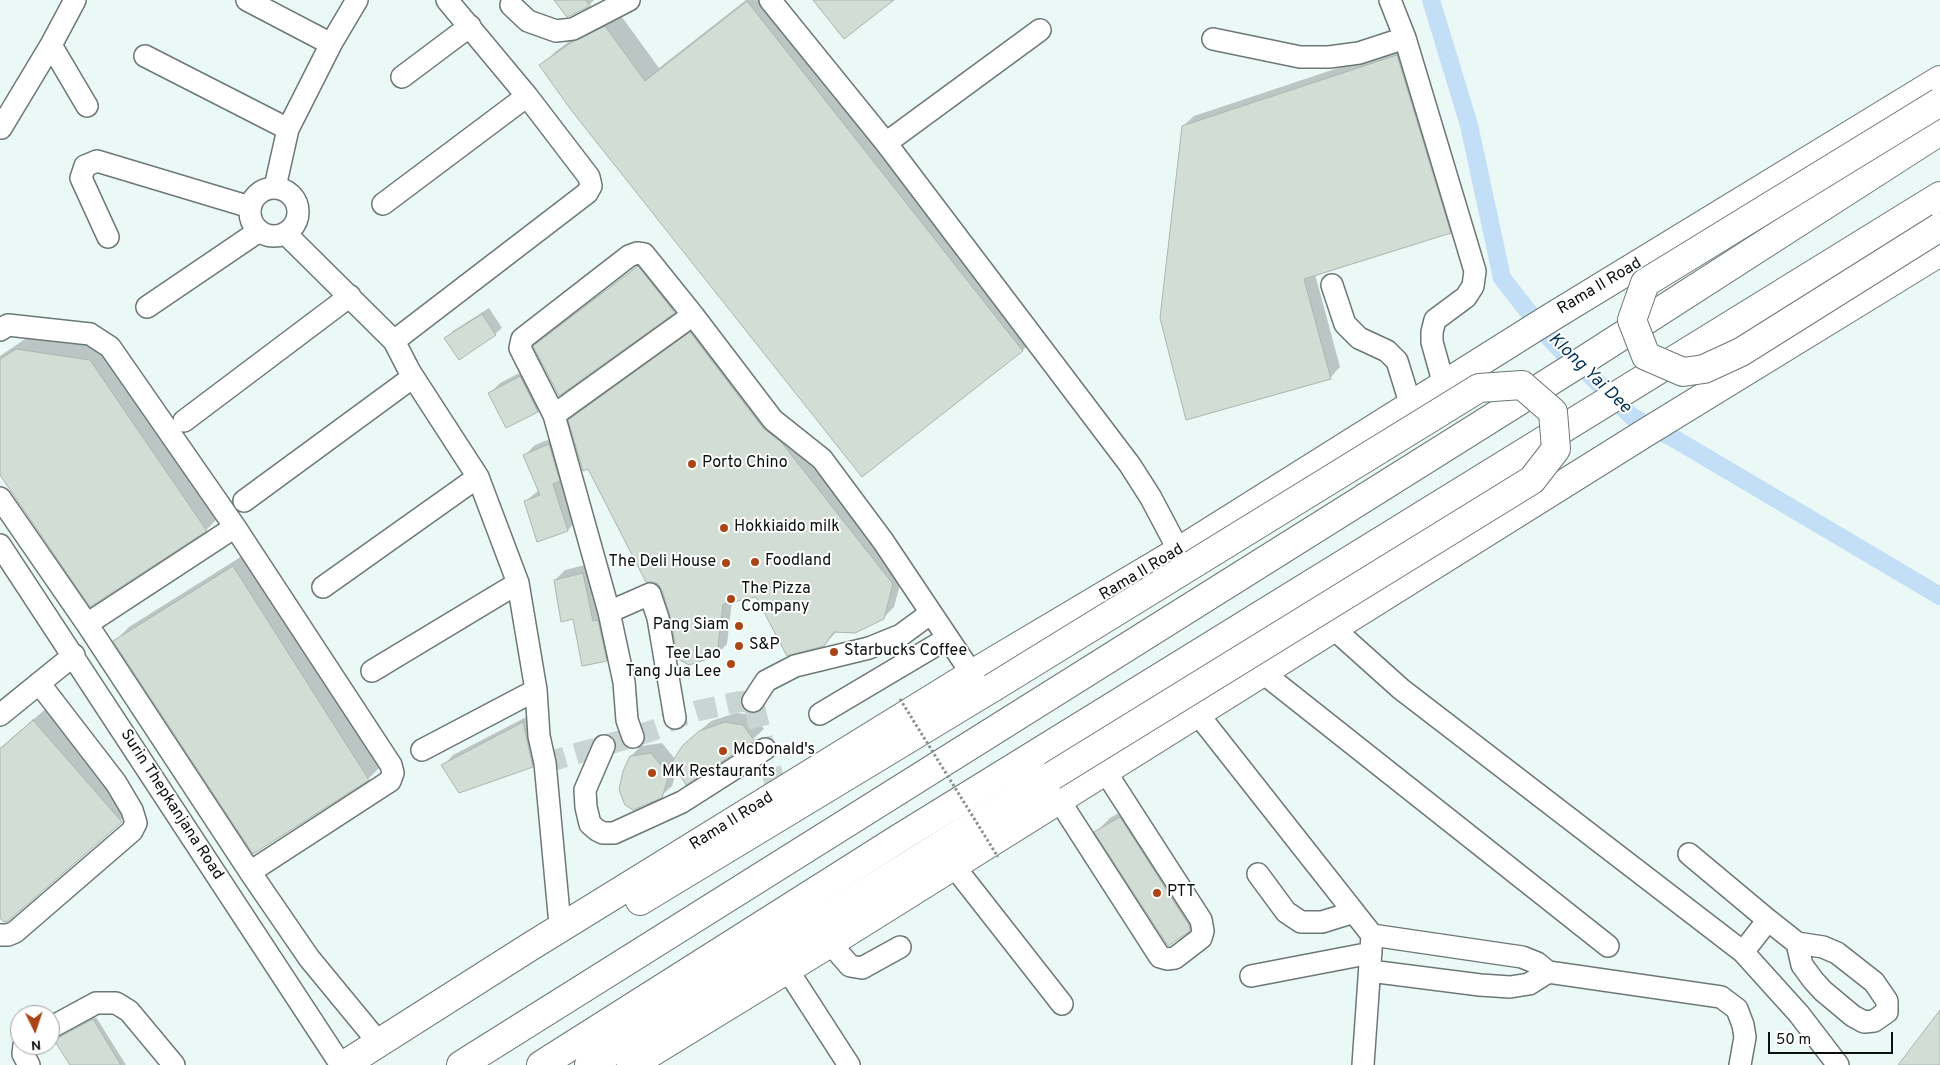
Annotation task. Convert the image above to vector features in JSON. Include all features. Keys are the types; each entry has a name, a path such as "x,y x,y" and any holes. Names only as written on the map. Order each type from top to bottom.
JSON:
{"main road":[{"name":"Rama II Road","path":"342,1065 561,928 982,681 1180,551 1539,325 1940,80"},
{"path":"1940,102 1645,283 1632,320 1646,356 1683,372 1704,369 1741,352 1940,227"},
{"path":"461,1065 1572,367 1940,131"},
{"path":"541,1065 898,839 1940,196"},
{"path":"631,1065 954,865 1056,788 1105,771 1656,426 1940,252"},
{"path":"528,948 631,906 982,681 1479,388 1522,384 1553,412 1556,449 1532,480 1056,788 589,1065"}],"street":[{"path":"2,128 75,0"},
{"path":"247,0 331,44"},
{"path":"275,187 288,129 331,44 357,0"},
{"path":"394,341 587,192 591,186 589,177 527,96 447,0"},
{"path":"511,4 528,21 556,31 573,29 629,0"},
{"path":"770,0 886,143 1130,465 1151,498 1180,551"},
{"path":"1390,0 1405,38 1474,271 1473,286 1466,297 1435,320 1432,342 1444,385"},
{"path":"402,78 470,26"},
{"path":"886,143 1040,30"},
{"path":"1213,38 1300,57 1330,57 1359,53 1405,38"},
{"path":"51,45 87,106"},
{"path":"145,56 288,129"},
{"path":"383,204 527,96"},
{"path":"108,236 81,178 85,166 97,161 250,207"},
{"path":"275,187 290,193 298,206 298,214 296,222 285,233 272,236 259,231 251,220 250,207 256,195 262,190 275,187"},
{"path":"147,307 259,231"},
{"path":"285,233 394,341 413,377 478,478 518,584 536,690 561,928"},
{"path":"633,738 627,720 624,682 609,612 554,415 520,348 520,343 522,339 629,256 637,253 644,254 693,315 772,420 822,459 883,541 948,638 982,681"},
{"path":"1332,285 1345,324 1359,338 1387,351 1396,361 1411,406"},
{"path":"184,421 350,296"},
{"path":"554,415 693,315"},
{"path":"0,330 8,325 90,334 110,347 235,526 391,765 393,773 390,781 250,872"},
{"path":"244,501 413,377"},
{"path":"323,587 478,478"},
{"path":"0,498 87,624 250,872 309,958 379,1043"},
{"path":"87,624 235,526"},
{"name":"Surin Thepkanjana Road","path":"0,545 342,1065"},
{"path":"372,671 518,584"},
{"path":"609,612 650,594 658,618 675,718"},
{"path":"753,701 766,681 795,666 869,648 901,635 931,612"},
{"path":"1333,628 1401,688 1743,952 1799,1014 1838,1065"},
{"path":"820,714 948,638"},
{"path":"0,715 74,655"},
{"path":"1262,672 1608,946"},
{"path":"0,934 8,935 15,932 132,831 136,823 132,810 116,782 39,683"},
{"path":"422,750 536,690"},
{"path":"1197,713 1354,912 1371,953 1364,1065"},
{"path":"604,746 585,790 590,824 603,833 614,833 682,802 765,749"},
{"path":"1056,788 1160,957 1167,959 1175,958 1201,938 1203,932 1201,920 1105,771"},
{"path":"1689,854 1797,943"},
{"path":"954,865 1062,1004"},
{"path":"1258,874 1286,912 1300,922 1322,922 1354,912"},
{"path":"1743,952 1768,920"},
{"path":"830,943 850,966 862,968 900,946"},
{"path":"1371,953 1480,986 1510,987 1530,984 1548,972"},
{"path":"1251,976 1371,953 1522,957 1537,963 1548,972 1722,997 1737,1009 1743,1025 1745,1037 1740,1065"},
{"path":"787,969 849,1065"},
{"path":"60,1023 96,1003 116,1003 129,1011 174,1065"}],"path":[{"path":"900,699 998,857"}],"building":[{"path":"554,0 586,0 590,6 567,17"},
{"path":"813,0 894,0 844,39"},
{"path":"747,1 1023,351 862,477 571,110 539,65 572,42 605,26 645,81"},
{"path":"1397,55 1451,233 1304,279 1331,379 1186,420 1160,318 1182,126"},
{"path":"638,266 675,313 559,396 533,346"},
{"path":"482,314 496,335 459,360 444,338"},
{"name":"Porto Chino","path":"690,332 763,428 782,443 893,584 884,619 855,633 834,632 824,646 787,656 756,597 723,604 717,656 689,665 678,659 670,616 662,590 658,584 646,582 588,469 583,471 568,420"},
{"path":"16,349 90,360 207,531 90,607 0,475 0,359"},
{"path":"520,376 538,412 506,428 488,393"},
{"path":"549,444 560,481 553,484 568,531 537,542 524,501 540,495 523,455"},
{"path":"233,566 369,780 253,854 113,641"},
{"path":"583,573 593,621 598,620 607,661 582,666 573,619 561,622 554,580"},
{"path":"33,720 122,822 8,921 4,922 0,918 0,749"},
{"path":"523,722 533,767 459,793 441,765"},
{"path":"725,722 743,725 754,741 686,785 672,762 683,745 699,731"},
{"path":"651,753 669,775 662,798 633,810 625,805 619,790 623,771 630,756"},
{"path":"1120,817 1189,925 1190,931 1168,946 1094,832"},
{"path":"1940,1010 1940,1065 1898,1065"},
{"path":"93,1019 121,1065 70,1065 60,1049 60,1037"}],"waterway":[{"name":"Klong Yai Dee","path":"1431,0 1469,125 1502,278 1545,333 1572,362 1588,373 1631,416 1675,439 1940,596"}],"tunnel":[{"path":"545,763 657,729 675,718 697,711 737,702 753,701 775,783 775,796"}],"place":[{"name":"Porto Chino","path":"692,464"},
{"name":"Hokkiaido milk","path":"724,528"},
{"name":"Foodland","path":"755,562"},
{"name":"The Deli House","path":"726,563"},
{"name":"The Pizza Company","path":"731,599"},
{"name":"Pang Siam","path":"739,626"},
{"name":"S&P","path":"739,646"},
{"name":"Starbucks Coffee","path":"834,652"},
{"name":"Tee Lao Tang Jua Lee","path":"731,664"},
{"name":"McDonald's","path":"723,751"},
{"name":"MK Restaurants","path":"652,773"},
{"name":"PTT","path":"1157,893"}]}
